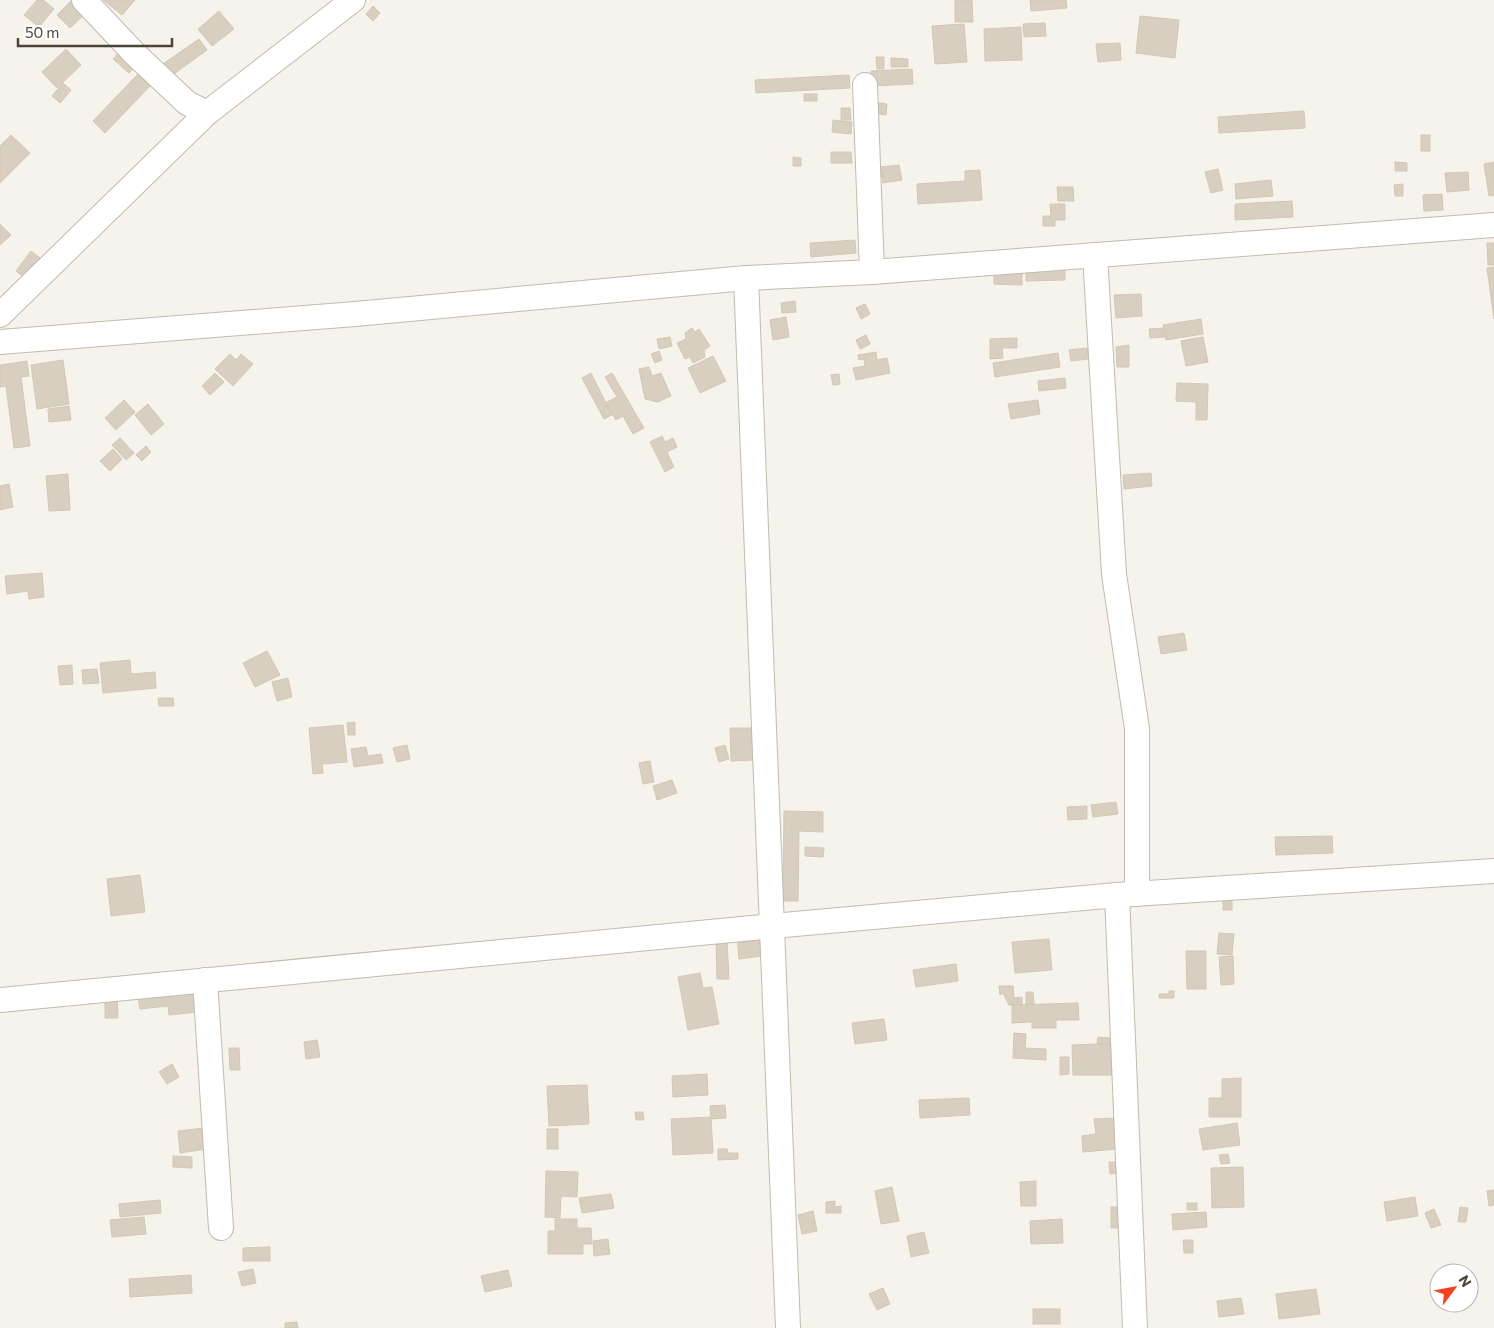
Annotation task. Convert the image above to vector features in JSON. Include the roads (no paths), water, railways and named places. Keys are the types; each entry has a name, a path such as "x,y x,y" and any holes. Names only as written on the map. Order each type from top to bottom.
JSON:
{"street":[{"path":"84,0 135,54 187,103 207,112"},
{"path":"0,315 207,112 352,0"},
{"path":"865,85 872,272"},
{"path":"0,342 354,314 746,278 872,272 1494,225"},
{"path":"1096,255 1114,574 1137,729 1127,894 1135,1328"},
{"path":"746,278 788,1328"},
{"path":"0,1000 1127,894 1494,871"},
{"path":"205,980 221,1228"}]}
